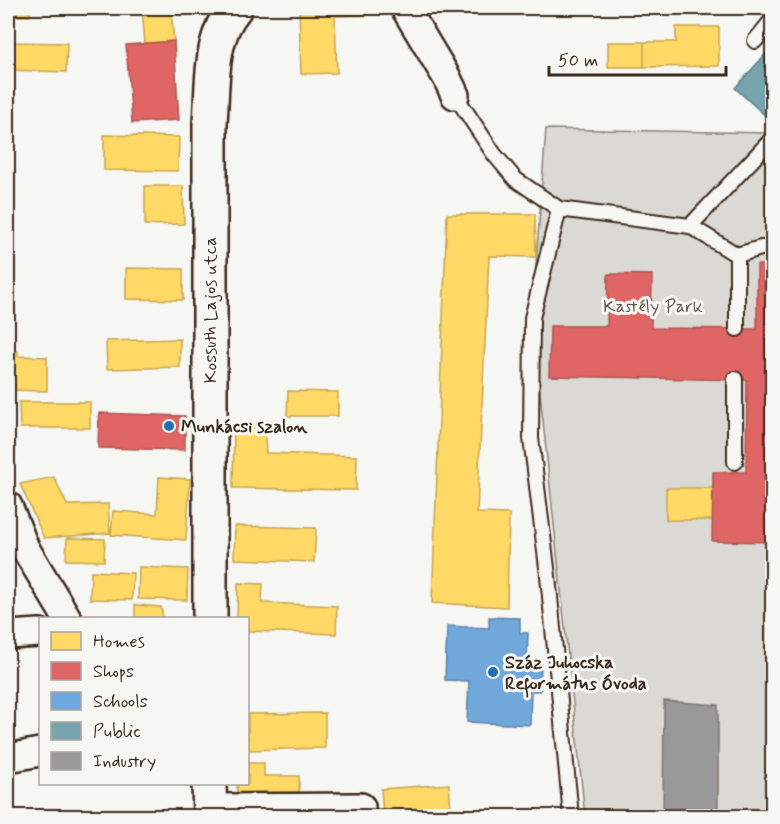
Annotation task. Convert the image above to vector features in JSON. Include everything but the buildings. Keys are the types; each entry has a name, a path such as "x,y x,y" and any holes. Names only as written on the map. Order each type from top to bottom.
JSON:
{"main road":[{"name":"Kossuth Lajos utca","path":"210,617 210,123 215,50 228,16 235,8"}],"street":[{"path":"405,8 447,78 454,95"},
{"path":"8,506 25,548 67,617"},
{"path":"8,635 39,633"},
{"path":"8,758 39,752"},
{"path":"210,803 361,807"}],"lane":[{"path":"755,40 772,20"},
{"path":"454,95 494,154 515,179 559,209 690,226 737,255 761,248 772,248"},
{"path":"690,226 772,140"},
{"path":"559,209 532,318 531,438 548,576 571,816"},
{"path":"737,255 737,329"},
{"path":"735,380 735,462"}],"green space":[{"name":"Kastély Park","path":"546,129 772,133 772,816 585,816 532,318"}],"place":[{"name":"Munkácsi szalon","path":"169,426"},
{"name":"Száz Juhocska Református Óvoda","path":"493,672"}]}
